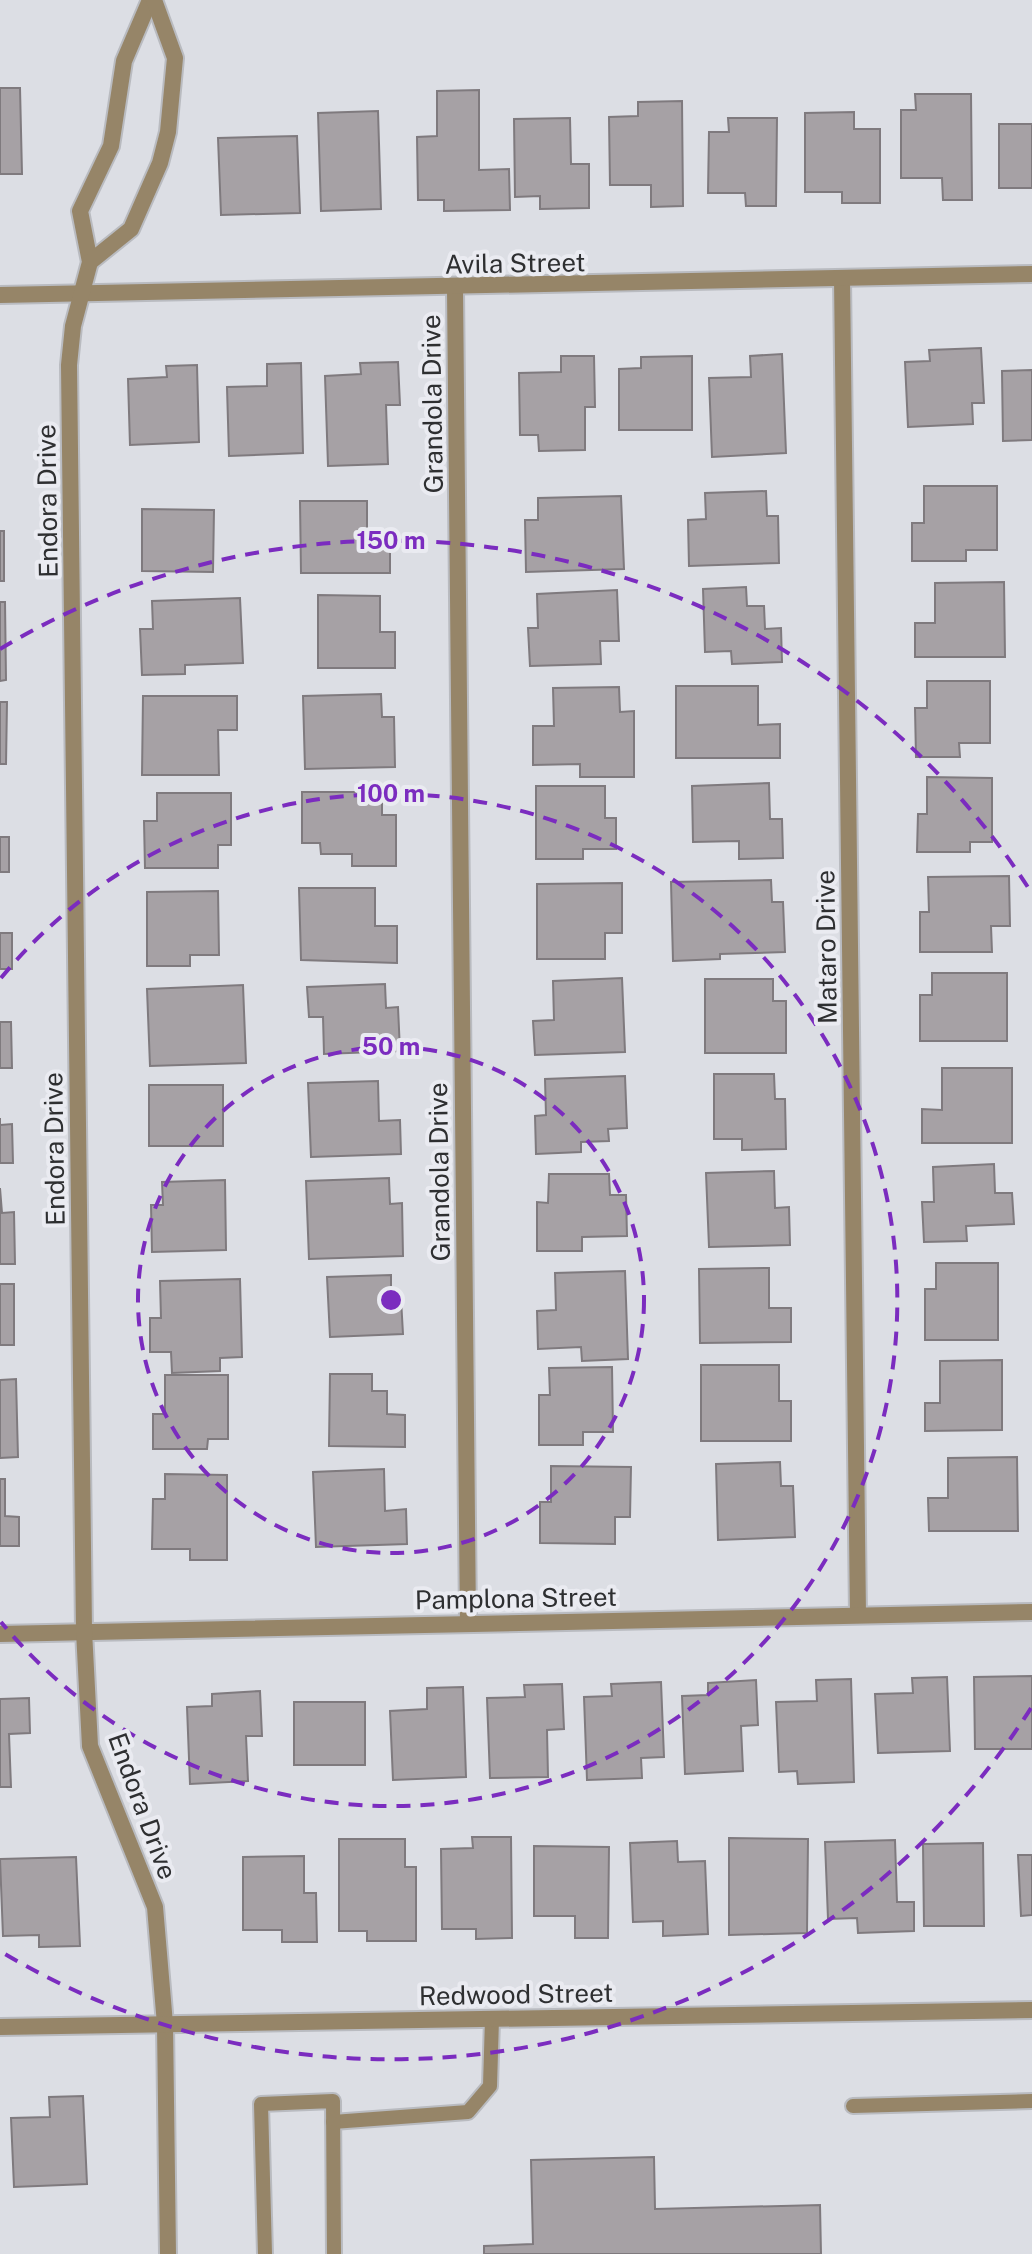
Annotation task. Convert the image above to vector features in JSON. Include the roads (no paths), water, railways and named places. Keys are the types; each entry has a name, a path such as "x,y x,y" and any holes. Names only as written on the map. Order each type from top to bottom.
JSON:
{"street":[{"name":"Endora Drive","path":"152,0 124,61 111,146 80,211 90,262 80,294 69,365 84,1631 90,1746 155,1907 165,2024 168,2254"},
{"name":"Endora Drive","path":"90,262 131,229 160,163 168,132 175,58 152,0"},
{"name":"Avila Street","path":"0,295 455,289 1032,274"},
{"name":"Mataro Drive","path":"842,278 858,1615"},
{"name":"Grandola Drive","path":"455,289 468,1623"},
{"name":"Pamplona Street","path":"0,1634 1032,1612"},
{"name":"Redwood Street","path":"0,2027 1032,2010"}],"lane":[{"path":"333,2122 468,2112 490,2086 492,2019"},
{"path":"265,2254 261,2104 333,2101 334,2254"},
{"path":"853,2106 1032,2101"}]}
